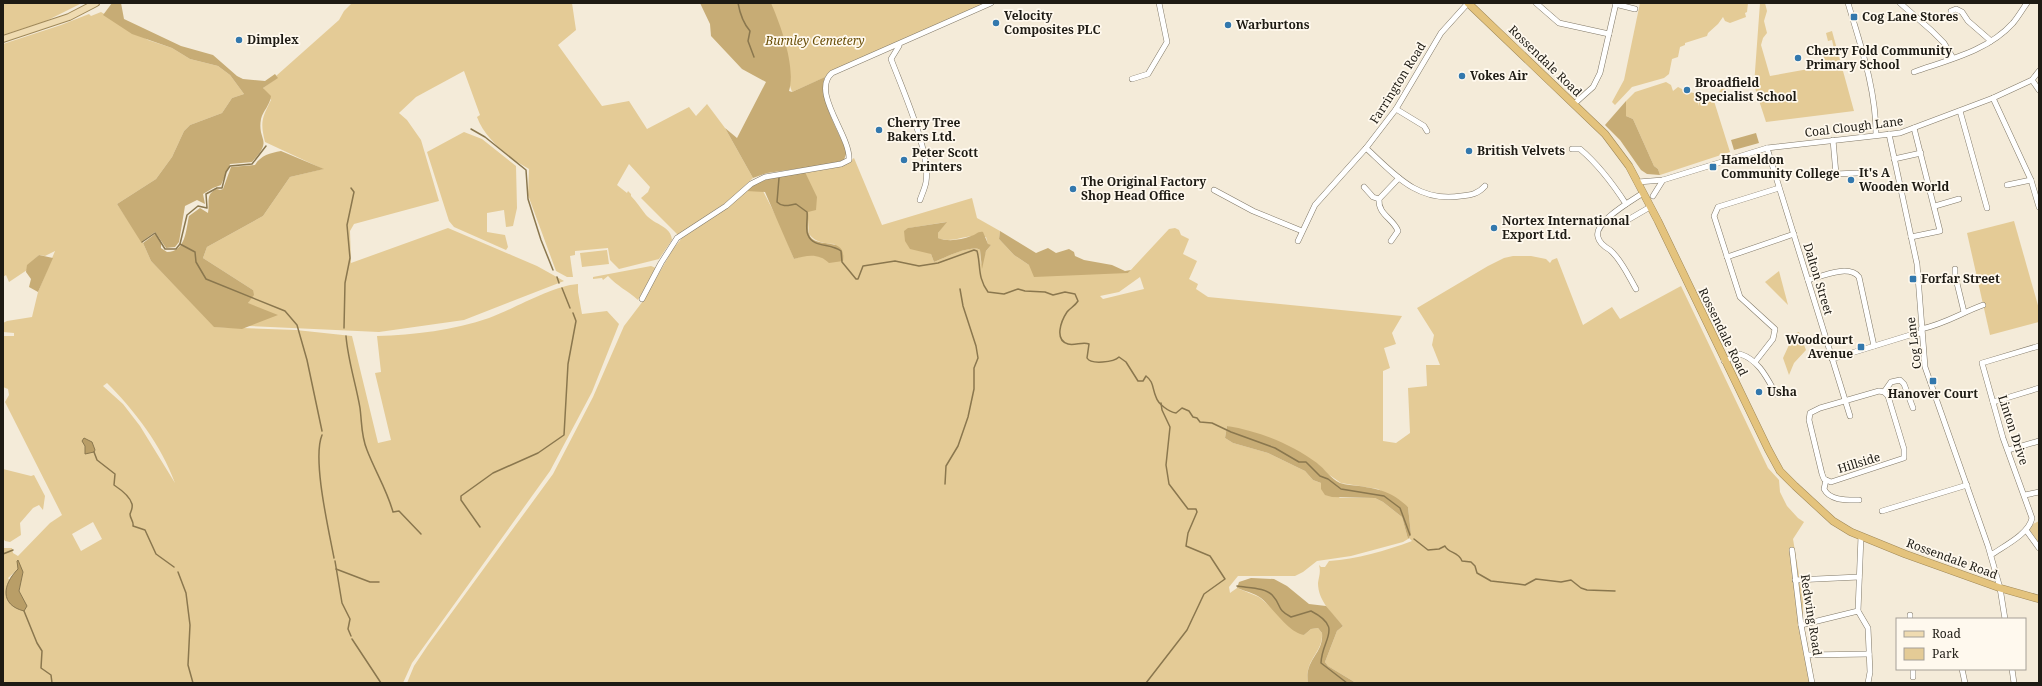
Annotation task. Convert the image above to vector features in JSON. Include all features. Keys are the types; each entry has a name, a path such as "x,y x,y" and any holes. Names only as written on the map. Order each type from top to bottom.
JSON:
{"highway":[{"name":"Rossendale Road","path":"1468,3 1604,134 1629,166 1724,361 1780,471 1833,521 1861,536 2000,588 2039,598"}],"main road":[{"path":"3,39 69,17 96,3"}],"street":[{"path":"642,299 661,263 677,238 726,206 751,184 765,177 841,164 849,160 848,147 826,98 825,83 827,78 832,74 991,3"},
{"path":"1132,79 1148,74 1167,42 1159,3"},
{"name":"Farrington Road","path":"1298,241 1315,205 1366,148 1396,109 1441,33 1468,3"},
{"path":"1536,3 1559,23 1609,34"},
{"path":"1848,3 1872,86 1876,110 1876,135"},
{"path":"1900,3 1932,31 1944,44 1953,58"},
{"path":"1914,72 1953,58 1991,41 2012,24 2027,3"},
{"path":"1574,104 1593,87 1600,73 1615,4 1635,9"},
{"path":"1951,11 1956,9 1962,12 1968,21 1991,41"},
{"path":"899,45 891,59 921,142 926,181 920,200"},
{"name":"Coal Clough Lane","path":"1638,182 1663,180 1767,148 1889,134 1914,128 1993,98 2032,80 2039,71"},
{"path":"2032,80 2039,90"},
{"path":"1993,98 2031,180 2039,207"},
{"path":"1396,109 1424,126 1427,131"},
{"path":"1960,111 1987,208"},
{"path":"1911,237 1940,231 1935,206 1914,128"},
{"name":"Cog Lane","path":"1889,134 1917,264 1921,331 1925,367 1991,555 2000,588 2005,618"},
{"path":"1833,140 1836,174 1857,173"},
{"path":"1366,148 1400,178 1423,194 1445,199 1480,192 1485,186"},
{"name":"Dalton Street","path":"1767,148 1850,416"},
{"path":"1572,149 1580,149 1588,155 1602,170 1626,204"},
{"path":"1894,159 1921,153"},
{"path":"1379,199 1400,178"},
{"path":"1653,196 1663,180"},
{"path":"2007,185 2031,180"},
{"path":"1364,187 1373,197 1379,199"},
{"path":"1755,362 1773,339 1775,329 1740,297 1714,216 1718,207 1779,188"},
{"path":"1214,190 1253,211 1302,231"},
{"path":"1636,289 1615,256 1605,247 1598,237 1598,231 1605,220 1643,193"},
{"path":"1379,199 1381,211 1396,226 1398,231 1391,241"},
{"path":"1935,206 1959,199"},
{"path":"1626,221 1650,207"},
{"path":"1727,257 1794,234"},
{"path":"1955,268 1955,275 1964,312"},
{"path":"1808,280 1848,271 1856,272 1860,277 1874,346"},
{"path":"1832,359 1939,326 1964,312 1983,305"},
{"name":"Linton Drive","path":"2026,530 2031,525 2032,518 2008,450 1982,363 2039,346"},
{"path":"1724,361 1740,354 1755,362 1763,371 1776,394"},
{"path":"1884,392 1891,382 1900,380 1904,384 1913,408"},
{"path":"1993,402 2038,390"},
{"name":"Hillside","path":"1878,391 1884,392 1888,396 1904,449 1904,458 1831,482 1826,480 1822,474 1809,420 1810,413 1813,410 1844,400 1878,391"},
{"path":"2008,450 2039,441"},
{"path":"1826,480 1824,489 1830,496 1844,500 1859,500"},
{"path":"1882,511 1967,485"},
{"path":"2025,495 2039,492"},
{"path":"1991,555 2026,530 2039,548"},
{"path":"1861,536 1858,611 1868,628 1870,672 1868,683"},
{"name":"Redwing Road","path":"1792,550 1801,625 1812,683"},
{"path":"1795,580 1859,577"},
{"path":"1801,625 1858,611"},
{"path":"1807,655 1869,654"},
{"path":"1913,670 1913,677"},
{"path":"1962,670 1965,683"},
{"path":"2012,670 2014,683"}],"green space":[{"path":"3,3 82,3 46,21 3,35"},
{"path":"352,3 572,3 576,30 558,45 602,106 629,101 647,129 689,107 696,116 707,104 725,128 753,178 727,202 678,235 641,198 648,192 650,187 629,164 617,185 627,193 628,191 646,215 669,232 672,240 659,259 619,269 610,260 608,248 575,251 575,255 570,256 573,277 567,277 556,271 528,195 529,169 506,154 486,133 477,117 480,115 464,71 416,97 399,113 407,120 421,140 439,201 354,224 350,231 351,263 448,228 537,266 564,281 464,320 379,332 248,326 248,303 253,290 203,258 207,247 263,216 290,177 323,169 265,142 262,125 271,100 263,88 277,78 276,76 339,20 344,11"},
{"name":"Burnley Cemetery","path":"763,3 991,3 792,92"},
{"path":"1640,3 1748,3 1747,12 1745,13 1746,17 1730,23 1725,21 1723,17 1707,36 1685,43 1685,45 1680,47 1678,57 1672,59 1669,74 1664,78 1632,87 1615,105 1612,102 1624,80"},
{"path":"1760,3 1765,3 1767,11 1764,21 1767,33 1763,38 1761,45 1770,76 1825,66 1823,52 1834,49 1832,40 1828,41 1826,33 1832,31 1854,111 1766,122 1754,85"},
{"path":"101,12 148,40 172,48 190,59 218,66 230,75 244,94 232,98 222,113 190,125 184,131 172,157 156,179 117,204 143,243 151,261 215,327 296,330 352,336 378,443 391,440 375,373 381,372 377,336 419,333 462,326 500,314 557,289 578,284 582,314 607,311 619,324 592,392 550,471 412,663 403,683 3,683 3,548 12,548 13,553 18,556 50,523 62,515 5,402 9,395 8,389 3,387 3,336 14,336 14,333 3,332 3,323 32,317 38,292 55,251 45,256 39,255 28,265 27,270 9,282 6,275 3,277 3,44 89,14 91,16","holes":["107,383 137,417 155,442 175,483 140,426 123,404 103,386","93,522 102,539 81,551 72,534","18,569 23,572 19,591 27,606 8,578"]},
{"path":"1666,82 1671,85 1673,91 1678,87 1694,93 1699,106 1698,94 1702,93 1714,101 1730,152 1660,175 1658,169 1654,166 1633,119 1626,116 1626,101 1635,92"},
{"path":"1724,85 1728,99 1720,101 1717,95"},
{"path":"464,132 482,139 516,166 517,208 513,226 506,227 504,210 487,213 487,232 505,235 508,247 506,250 454,227 449,221 427,152"},
{"path":"854,158 882,225 972,198 977,218 1000,231 999,239 1014,255 1029,265 1128,273 1169,229 1175,228 1179,230 1181,235 1189,239 1183,254 1197,261 1189,279 1198,284 1196,289 1208,297 1402,316 1392,333 1396,344 1384,348 1390,368 1383,371 1383,441 1396,443 1410,433 1408,388 1427,386 1426,365 1440,365 1432,345 1434,335 1417,308 1488,266 1504,258 1513,256 1531,256 1546,259 1550,263 1552,260 1557,258 1583,325 1612,307 1620,319 1681,286 1768,468 1779,480 1780,492 1787,506 1804,522 1793,539 1803,599 1803,620 1813,673 1811,683 1356,683 1328,666 1325,662 1337,631 1343,626 1326,606 1320,595 1318,583 1320,572 1319,565 1321,567 1325,567 1329,561 1371,554 1412,541 1409,538 1411,534 1408,507 1378,489 1341,483 1328,474 1318,464 1227,426 1225,438 1233,443 1268,453 1305,471 1313,480 1321,483 1340,498 1375,498 1383,502 1402,517 1408,539 1403,542 1351,556 1317,561 1303,572 1295,576 1238,576 1229,587 1230,593 1237,588 1259,597 1304,635 1311,629 1318,628 1322,633 1322,640 1309,668 1307,675 1308,683 407,683 414,666 428,645 553,474 593,397 624,326 643,301 673,249 682,238 714,217 746,191 763,191 780,224 794,259 808,254 823,257 835,244 817,241 809,234 805,172 838,167","holes":["946,222 938,233 938,238 947,240 973,236 986,237 988,245 991,245 986,251 981,265 980,250 976,249 957,252 934,262 931,254 909,228","1140,277 1144,289 1103,299 1100,296 1119,292"]},
{"path":"2014,221 2039,309 2039,322 1990,335 1967,233"},
{"path":"607,250 609,264 582,267 580,253"},
{"path":"651,266 656,268 638,300 608,276 603,280 602,278 593,279 593,277"},
{"path":"1779,271 1788,305 1765,282"},
{"path":"1799,332 1806,350 1794,363 1789,375 1783,358 1794,334"},
{"path":"3,469 31,476 34,475 45,496 43,510 39,505 33,508 20,523 21,535 10,542 5,541 3,538"},
{"path":"2039,521 2039,548 2026,530 2031,525"}],"shaded area":[{"path":"112,3 121,3 124,19 181,46 213,55 237,76 243,79 265,81 275,74 278,78 263,88 271,96 261,119 260,126 263,144 259,154 252,162 230,164 221,185 203,194 205,204 197,200 185,206 179,242 175,247 166,248 155,232 141,242 117,204 156,179 172,157 184,131 190,125 222,113 232,98 244,94 230,75 218,66 190,59 172,48 132,34 103,15"},
{"path":"700,3 771,3 783,35 789,59 791,81 789,91 792,92 825,77 823,85 826,104 834,125 847,151 844,160 831,164 767,173 753,178 725,128 737,138 766,82 742,69 711,36 710,24"},
{"path":"1626,101 1626,116 1633,119 1654,166 1658,169 1660,175 1647,174 1641,170 1620,140 1605,125"},
{"path":"1756,133 1759,143 1734,150 1731,140"},
{"path":"281,151 324,169 290,177 263,216 207,247 203,258 253,290 254,295 248,303 278,315 242,329 214,327 151,261 143,243 155,234 161,241 161,248 167,252 178,248 184,239 189,216 200,208 208,213 209,196 217,189 223,189 231,167 255,165 266,155"},
{"path":"805,172 817,197 816,210 808,212 809,234 812,239 817,242 836,245 840,248 843,253 843,261 829,263 817,256 794,259 765,192 746,191 752,186 766,180"},
{"path":"947,222 938,233 938,238 946,240 963,239 983,232 988,244 991,245 986,251 982,269 980,250 965,250 934,262 931,254 910,249 905,241 904,231 908,228"},
{"path":"1000,231 1036,253 1048,248 1056,253 1069,249 1074,252 1075,256 1084,260 1112,265 1125,271 1131,270 1128,273 1034,277 1029,265 1014,255 999,239"},
{"path":"39,255 53,258 38,292 29,287 31,279 26,272 27,265"},
{"path":"1227,426 1251,431 1286,444 1317,463 1340,483 1380,490 1397,498 1408,507 1411,534 1409,538 1408,539 1402,517 1383,502 1375,498 1332,497 1325,495 1321,489 1321,483 1313,480 1305,471 1268,453 1233,443 1225,438"},
{"path":"84,438 92,442 95,450 94,452 85,454 85,446 82,441"},
{"path":"18,560 23,572 19,591 27,606 24,611 11,604 7,599 6,594 9,581 18,569"},
{"path":"1251,578 1274,579 1287,586 1309,604 1326,606 1343,626 1337,631 1325,662 1328,666 1356,683 1308,683 1309,668 1320,646 1322,633 1318,628 1311,629 1304,635 1298,633 1287,625 1261,598 1237,588 1239,582"}],"waterway":[{"path":"738,3 742,18 750,31 748,41 754,57"},
{"path":"471,129 485,137 526,170 528,199 541,240 553,270"},
{"path":"142,242 155,233 165,249 176,249 180,244 187,215 198,206 207,208 206,194 217,188 222,188 226,172 230,166 252,164 266,146"},
{"path":"779,178 777,202 784,206 796,204 807,212 807,230 810,239 818,244 832,247 841,251 842,262 856,279 858,279 863,266 895,261 919,266 938,263 974,250 977,251 982,281 988,292 1004,294 1018,289 1025,291 1045,292 1053,295 1065,292 1075,294 1078,301 1067,312 1063,320 1060,330 1061,339 1068,344 1089,344 1087,358 1089,360 1098,362 1108,361 1119,357 1126,362 1138,381 1143,381 1146,376 1149,378 1157,400 1161,405 1170,411 1176,413 1182,408 1189,411 1193,417 1197,418 1200,422 1212,423 1231,432 1275,448 1299,462 1306,462 1320,476 1328,479 1341,489 1384,496 1400,508 1410,535"},
{"path":"344,328 345,283 350,258 347,225 354,192 351,188"},
{"path":"180,244 195,252 196,262 206,279 285,311 297,325 307,360 322,431"},
{"path":"557,277 559,283"},
{"path":"562,288 570,308"},
{"path":"945,484 946,466 958,446 968,417 974,389 974,368 978,358 976,346 963,306 960,289"},
{"path":"480,527 461,500 461,496 493,473 538,453 564,435 568,364 576,321 573,313"},
{"path":"346,336 348,354 360,408 365,445 388,496 393,512 399,511 421,534"},
{"path":"1146,683 1187,630 1204,594 1225,579 1210,556 1186,546 1188,533 1197,512 1196,509 1188,509 1169,484 1166,465 1170,427 1162,410 1161,403"},
{"path":"322,435 319,446 320,477 325,514 334,558"},
{"path":"94,452 97,460 115,474 114,485 131,501 132,507 130,514 133,526 145,530 156,554 174,567"},
{"path":"1414,539 1428,550 1439,549 1445,546 1462,561 1471,562 1475,566 1477,573 1491,581 1525,585 1536,579 1561,582 1571,580 1581,588 1587,590 1615,591"},
{"path":"3,554 13,550"},
{"path":"335,561 342,603 350,619 348,629 351,636"},
{"path":"336,569 370,582 379,582"},
{"path":"178,572 186,593 190,625 188,665 193,683"},
{"path":"1237,586 1261,589 1270,593 1276,599 1283,612 1291,617 1311,611 1321,617 1327,623 1329,628 1329,634 1322,654 1321,663 1347,683"},
{"path":"24,611 37,643 42,651 41,668 51,675 52,683"},
{"path":"352,639 381,683"}],"place":[{"name":"Cog Lane Stores","path":"1854,17"},
{"name":"Velocity Composites PLC","path":"996,23"},
{"name":"Warburtons","path":"1228,25"},
{"name":"Dimplex","path":"239,40"},
{"name":"Cherry Fold Community Primary School","path":"1798,58"},
{"name":"Vokes Air","path":"1462,76"},
{"name":"Broadfield Specialist School","path":"1687,90"},
{"name":"Cherry Tree Bakers Ltd.","path":"879,130"},
{"name":"British Velvets","path":"1469,151"},
{"name":"Peter Scott Printers","path":"904,160"},
{"name":"Hameldon Community College","path":"1713,167"},
{"name":"It's A Wooden World","path":"1851,180"},
{"name":"The Original Factory Shop Head Office","path":"1073,189"},
{"name":"Nortex International Export Ltd.","path":"1494,228"},
{"name":"Forfar Street","path":"1913,279"},
{"name":"Woodcourt Avenue","path":"1861,347"},
{"name":"Hanover Court","path":"1933,381"},
{"name":"Usha","path":"1759,392"}]}
